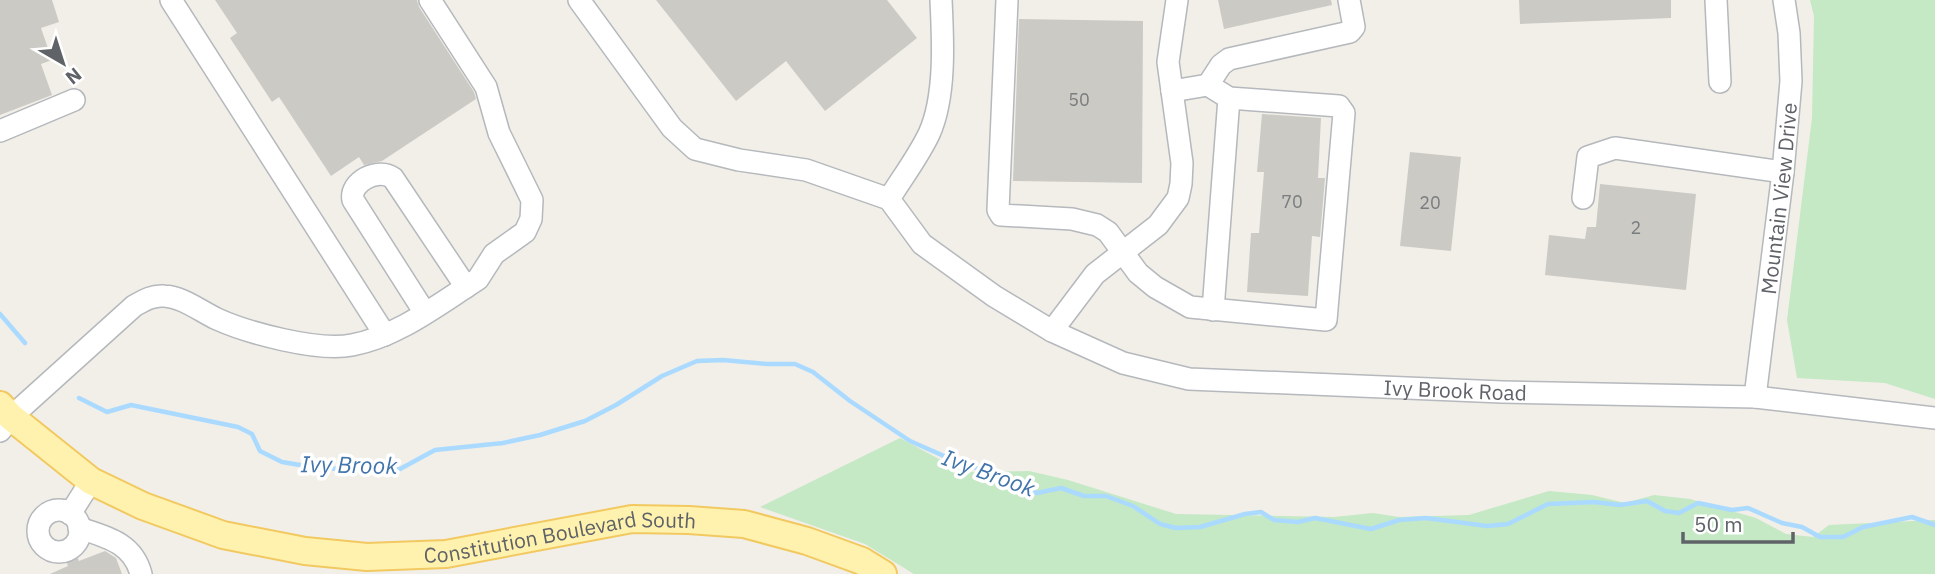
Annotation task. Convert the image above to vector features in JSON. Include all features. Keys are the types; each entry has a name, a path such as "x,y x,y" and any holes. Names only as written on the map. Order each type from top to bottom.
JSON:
{"main road":[{"name":"Constitution Boulevard South","path":"4,418 91,481 143,506 223,535 305,551 368,557 446,554 632,519 689,520 744,524 807,541 862,561 883,574"}],"street":[{"path":"172,0 385,335"},
{"path":"4,418 47,385 134,306 149,297 163,295 178,299 235,327 308,344 350,346 385,335 478,279 494,254 525,232 531,219 532,200 499,134 486,87 430,0"},
{"path":"579,0 672,128 695,149 739,160 806,170 889,199 929,133 937,107 943,35 942,0"},
{"path":"1007,0 998,210 1001,215 1072,219 1097,225 1108,232 1138,273 1173,299 1190,306 1326,320 1345,113 1339,106 1229,98 1208,85 1172,91"},
{"path":"1052,331 1096,274 1158,225 1178,198 1182,163 1168,62 1177,0"},
{"path":"1208,85 1221,65 1229,59 1350,32 1354,27 1349,0"},
{"path":"1716,0 1720,82"},
{"name":"Mountain View Drive","path":"1755,397 1783,172 1791,81 1789,33 1784,0"},
{"path":"1213,310 1229,98"},
{"path":"0,131 74,100"},
{"path":"1583,198 1588,157 1615,148 1783,172"},
{"path":"425,313 352,200 355,187 374,174 388,174 393,178 466,287"},
{"name":"Ivy Brook Road","path":"889,199 922,244 994,296 1052,331 1123,363 1189,379 1755,397 1935,418"},
{"path":"91,481 75,521 117,541 138,561 141,574"}],"green space":[{"path":"1810,0 1935,0 1935,399 1885,383 1797,378 1787,320 1812,118 1814,16"},
{"path":"900,438 963,472 1029,471 1068,480 1176,514 1334,517 1373,513 1399,517 1469,515 1549,491 1592,495 1625,503 1654,495 1690,499 1756,518 1786,534 1813,537 1829,525 1935,520 1935,574 914,574 865,544 760,507"}],"building":[{"path":"0,0 52,0 59,22 41,28 52,60 41,64 52,95 0,115"},
{"path":"215,0 417,0 476,99 382,161 364,165 359,157 331,176 279,97 272,102 230,38 237,33"},
{"path":"656,0 887,0 917,38 825,111 786,61 736,101"},
{"path":"1218,0 1331,0 1332,5 1224,29"},
{"path":"1519,0 1671,0 1671,18 1520,24"},
{"path":"1019,19 1143,21 1142,183 1013,181"},
{"path":"1262,114 1321,118 1318,178 1325,178 1320,237 1312,236 1308,296 1247,292 1251,233 1259,233 1264,172 1257,172"},
{"path":"1410,152 1461,157 1451,251 1400,246"},
{"path":"1600,184 1696,194 1686,290 1545,275 1549,235 1585,239 1587,227 1596,227"},
{"path":"105,551 116,558 122,574 50,574 68,566 65,558 76,554 79,561"}],"waterway":[{"name":"Ivy Brook","path":"0,314 25,343"},
{"name":"Ivy Brook","path":"79,398 107,412 131,405 238,427 252,434 260,451 282,462 353,470 400,469 435,450 503,443 585,421 662,376 697,361 795,364 813,372 850,401 910,441 982,470 1011,485 1037,493 1061,488 1084,496 1106,496 1133,506 1160,524 1176,528 1200,527 1261,512 1274,520 1298,522 1315,518 1371,529 1399,520 1426,518 1487,526 1508,524 1548,504 1594,502 1620,505 1647,501 1665,511 1679,513 1698,503 1732,510 1748,508 1782,523 1802,527 1820,537 1843,537 1863,527 1912,517 1935,525"}]}
